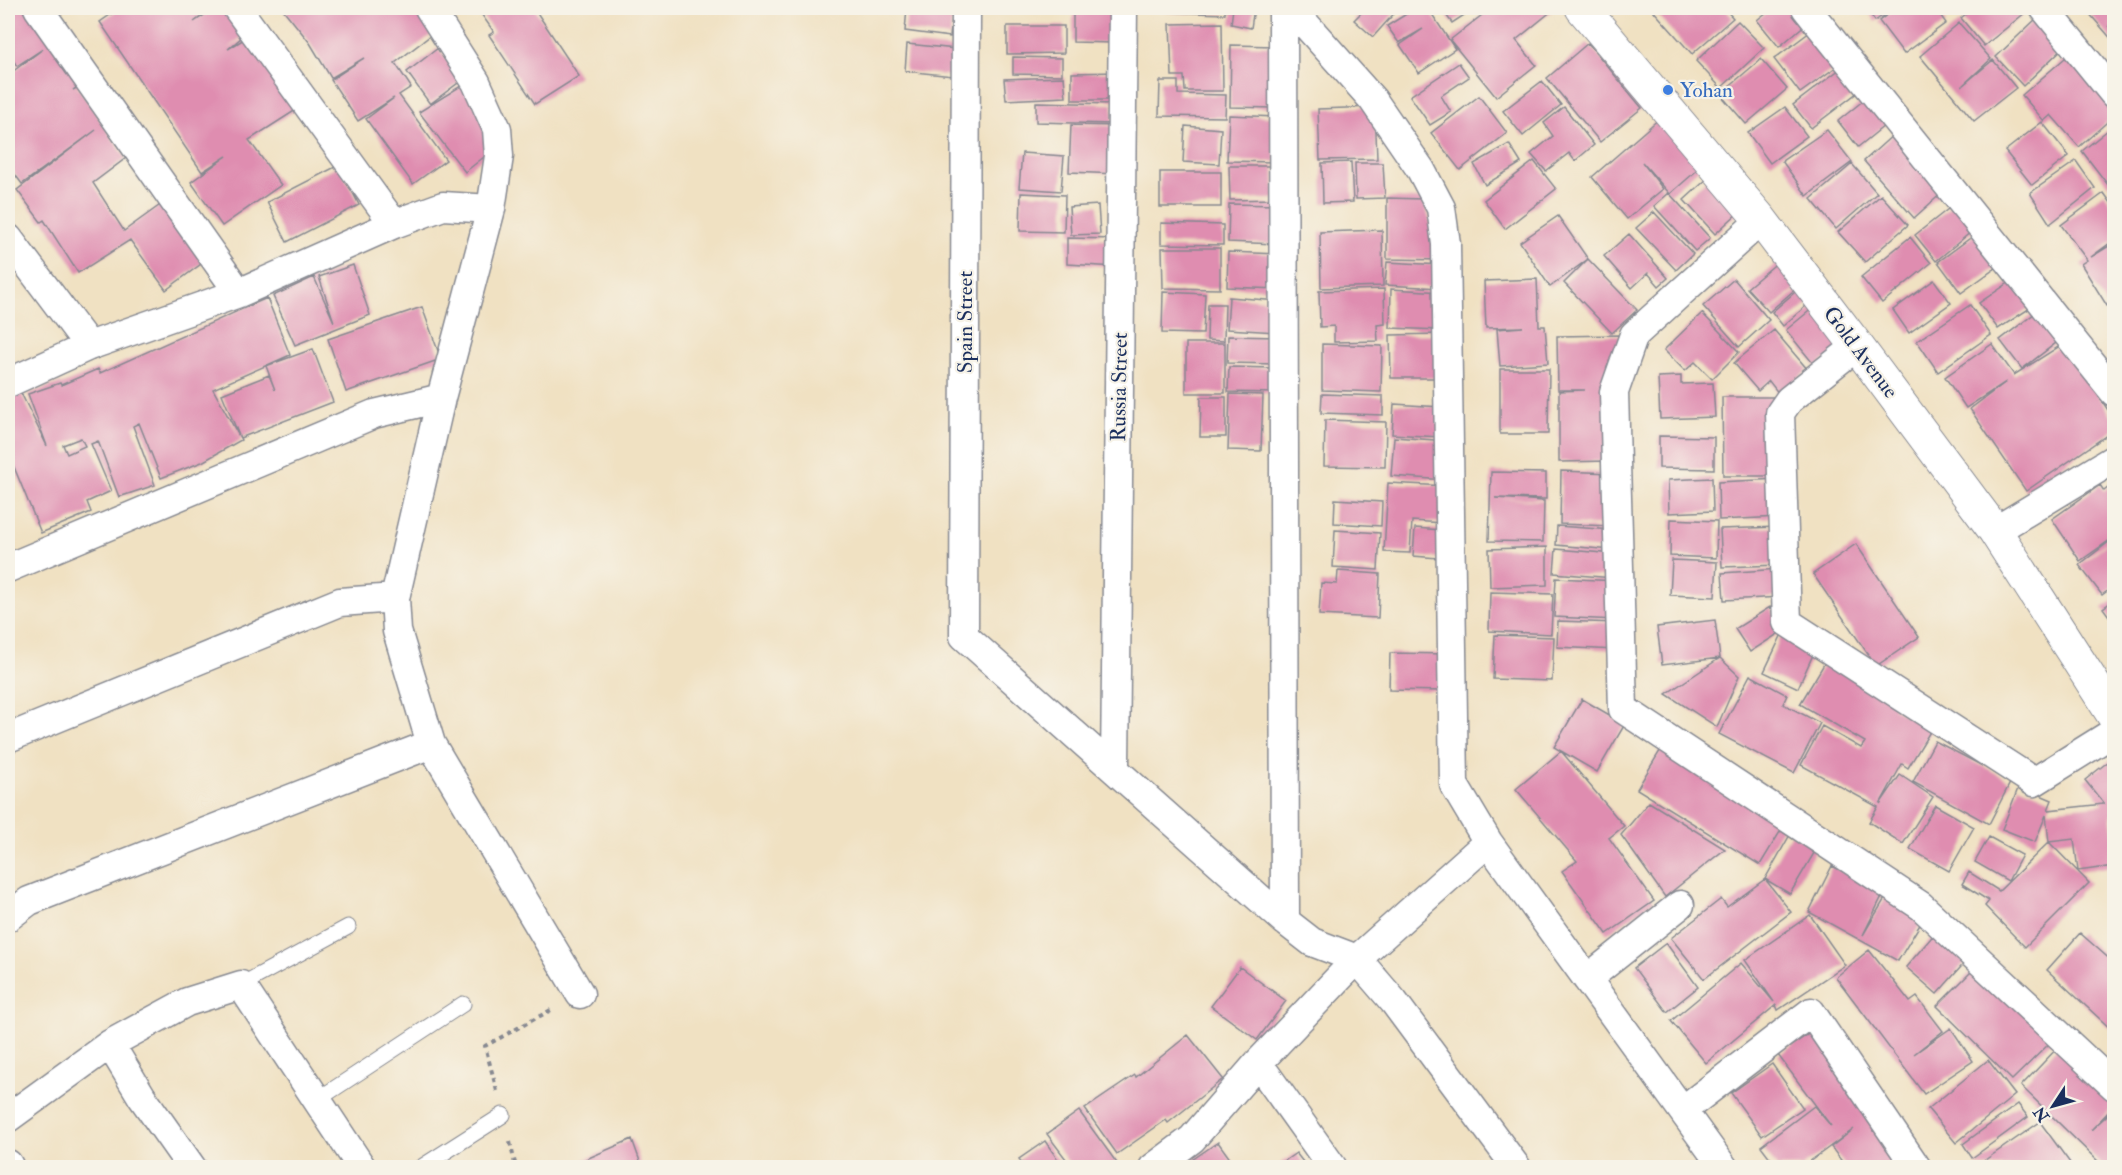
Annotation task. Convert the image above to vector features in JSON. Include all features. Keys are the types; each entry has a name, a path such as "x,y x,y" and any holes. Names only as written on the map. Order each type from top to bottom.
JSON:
{"street":[{"path":"38,8 239,293"},
{"path":"237,8 394,225"},
{"path":"429,8 476,82 497,129 499,156 490,209 441,398 395,598 397,631 431,744 580,994"},
{"name":"Spain Street","path":"966,8 964,636 1115,767"},
{"name":"Russia Street","path":"1115,767 1123,8"},
{"path":"1283,8 1285,921"},
{"path":"1291,8 1373,100 1421,170 1441,208 1446,244 1454,785 1488,842 1724,1167"},
{"name":"Gold Avenue","path":"1582,8 1761,220 1857,346 1995,531 2115,716"},
{"path":"1806,8 2115,392"},
{"path":"2044,8 2115,94"},
{"path":"8,383 89,346 239,293 443,206 490,209"},
{"path":"1761,220 1634,335 1614,392 1623,709 1921,906 2115,1086"},
{"path":"8,238 89,346"},
{"path":"1857,346 1789,400 1780,413 1787,622 2034,782 2115,732"},
{"path":"8,568 374,414 441,398"},
{"path":"1995,531 2115,459"},
{"path":"8,738 340,602 395,598"},
{"path":"8,917 29,901 431,744"},
{"path":"1115,767 1285,921 1312,942 1357,959 1394,1002 1517,1167"},
{"path":"1153,1167 1192,1139 1258,1063 1357,959 1488,842"},
{"path":"1587,979 1680,905"},
{"path":"8,1118 110,1044 187,1002 241,985 362,1167"},
{"path":"1683,1110 1811,1012 1917,1167"},
{"path":"110,1044 142,1096 192,1167"},
{"path":"1258,1063 1333,1167"}],"lane":[{"path":"241,985 348,927"},
{"path":"317,1100 463,1004"},
{"path":"420,1167 503,1115"}],"path":[{"path":"516,1167 485,1046 580,994"}],"building":[{"path":"8,8 29,8 86,80 73,90 78,87 126,158 93,183 124,231 163,203 205,261 166,290 130,240 78,273 44,220 41,222 17,190 96,130 22,184 8,165 8,66 12,72 43,49 17,66 8,53"},
{"path":"120,8 212,8 194,22 215,8 235,8 249,31 228,49 249,36 296,110 249,140 281,185 222,226 191,182 227,156 202,172 100,22"},
{"path":"282,8 416,8 435,32 395,63 411,87 399,95 446,160 413,184 366,119 394,98 358,121 331,80 364,58 331,78 310,43"},
{"path":"477,8 534,8 579,76 535,104 489,35 494,32"},
{"path":"907,8 953,8 950,37 905,31"},
{"path":"1163,8 1225,8 1225,14 1163,12"},
{"path":"1233,8 1254,8 1251,28 1231,24"},
{"path":"1366,8 1399,8 1373,37 1354,20"},
{"path":"1416,8 1428,8 1455,49 1419,73 1400,45 1423,29 1399,43 1387,26"},
{"path":"1441,8 1475,8 1452,23"},
{"path":"1491,8 1551,8 1553,10 1516,40 1536,65 1496,97 1450,40"},
{"path":"1651,8 1724,8 1733,18 1692,54"},
{"path":"1772,8 1794,8 1807,23 1779,47 1757,20"},
{"path":"1866,8 1893,8 1875,21"},
{"path":"1896,8 1935,8 1946,23 1904,54 1879,21"},
{"path":"1973,8 2031,8 1984,46 1961,18"},
{"path":"2092,8 2114,8 2114,21 2108,27 2114,22 2114,42 2088,12"},
{"path":"1073,10 1115,11 1115,43 1073,42"},
{"path":"2038,17 2066,45 2023,86 1996,57"},
{"path":"1738,21 1764,48 1721,88 1696,61"},
{"path":"1222,23 1223,91 1185,91 1184,76 1172,76 1170,24"},
{"path":"1959,23 1991,59 1962,86 1993,60 2016,88 1974,121 1920,56"},
{"path":"1007,26 1064,26 1064,53 1007,54"},
{"path":"1810,32 1836,67 1800,93 1774,59"},
{"path":"1588,43 1642,108 1600,142 1547,78"},
{"path":"907,44 956,49 953,76 905,71"},
{"path":"1231,45 1275,46 1274,108 1230,107"},
{"path":"438,48 462,80 430,104 407,72"},
{"path":"2072,52 2114,101 2114,116 2079,147 2051,115 2044,121 2022,95"},
{"path":"1013,57 1062,58 1062,75 1013,74"},
{"path":"1761,59 1787,89 1746,124 1720,94"},
{"path":"1459,63 1469,77 1441,96 1451,112 1430,125 1410,96"},
{"path":"1840,69 1858,92 1811,128 1793,105"},
{"path":"1117,72 1118,100 1072,100 1072,73"},
{"path":"1064,77 1066,97 1006,100 1004,79"},
{"path":"1160,81 1178,81 1178,94 1226,95 1225,117 1159,116"},
{"path":"1542,81 1561,105 1523,136 1503,111"},
{"path":"464,84 487,127 489,153 465,172 419,112"},
{"path":"1479,96 1507,133 1460,170 1431,133"},
{"path":"1869,96 1889,122 1858,147 1838,121"},
{"path":"1036,102 1113,104 1113,124 1036,122"},
{"path":"1375,107 1377,159 1320,160 1318,109"},
{"path":"1564,107 1594,145 1575,161 1569,153 1546,171 1531,154 1553,136 1544,123"},
{"path":"1785,107 1807,136 1770,163 1748,133"},
{"path":"1229,115 1276,117 1275,162 1227,161"},
{"path":"1660,118 1702,166 1670,194 1642,162 1663,189 1627,219 1592,177"},
{"path":"2042,122 2069,156 2032,185 2005,151"},
{"path":"1071,125 1120,126 1118,174 1069,172"},
{"path":"2114,125 2114,180 2108,185 2082,151"},
{"path":"1185,126 1221,129 1219,164 1183,162"},
{"path":"1827,130 1852,162 1807,196 1782,161"},
{"path":"1894,134 1944,191 1914,218 1864,161"},
{"path":"1509,144 1521,163 1485,185 1474,164"},
{"path":"1022,153 1064,156 1061,191 1019,188"},
{"path":"1534,161 1556,189 1505,229 1484,200"},
{"path":"2076,161 2095,188 2050,224 2030,193"},
{"path":"1351,162 1353,202 1323,203 1322,163"},
{"path":"1355,163 1383,163 1385,198 1356,199"},
{"path":"1852,164 1877,193 1836,229 1811,199"},
{"path":"339,165 359,205 287,242 267,202"},
{"path":"1229,166 1274,166 1275,199 1230,200"},
{"path":"1160,172 1221,172 1221,207 1160,207"},
{"path":"1708,178 1740,211 1715,234 1684,200"},
{"path":"1021,193 1065,195 1064,232 1020,231"},
{"path":"1669,193 1710,238 1695,251 1654,206"},
{"path":"2104,193 2114,207 2114,240 2091,257 2114,243 2114,301 2107,306 2081,264 2087,260 2061,225"},
{"path":"1881,195 1908,225 1865,262 1838,232"},
{"path":"1387,198 1423,199 1443,260 1387,259"},
{"path":"1957,202 1977,227 1936,261 1915,235"},
{"path":"1229,204 1277,205 1276,244 1228,242"},
{"path":"1098,205 1100,234 1071,235 1069,207"},
{"path":"1654,212 1693,254 1676,270 1636,228"},
{"path":"1558,216 1588,259 1550,287 1520,242"},
{"path":"1161,223 1223,225 1223,245 1161,244"},
{"path":"1382,230 1383,286 1321,288 1320,232"},
{"path":"1981,230 2004,262 1961,293 1938,262"},
{"path":"1629,234 1668,278 1659,286 1648,273 1632,288 1604,256"},
{"path":"1910,237 1931,263 1882,303 1861,277"},
{"path":"1067,238 1118,239 1117,267 1067,264"},
{"path":"1162,248 1220,248 1220,289 1163,288"},
{"path":"1228,252 1281,254 1280,289 1227,287"},
{"path":"1588,259 1637,310 1612,333 1564,283"},
{"path":"1779,261 1800,285 1769,312 1747,288"},
{"path":"1387,262 1441,265 1440,288 1385,285"},
{"path":"353,265 370,315 295,345 273,296 314,277 334,322 319,277"},
{"path":"2019,276 2038,303 1998,329 1979,303"},
{"path":"1537,279 1539,326 1545,326 1548,363 1500,366 1497,329 1523,327 1486,328 1484,281"},
{"path":"1734,279 1769,320 1739,347 1703,306"},
{"path":"1934,280 1951,303 1909,333 1893,310"},
{"path":"1802,286 1814,299 1783,326 1772,312"},
{"path":"1384,289 1385,324 1377,325 1378,341 1334,342 1334,326 1320,327 1319,291"},
{"path":"1391,289 1443,292 1441,330 1390,328"},
{"path":"1163,292 1205,294 1203,334 1162,333"},
{"path":"1229,297 1279,301 1277,332 1227,329"},
{"path":"267,298 290,355 213,389 241,440 202,462 161,478 139,423 133,426 155,485 119,497 98,441 91,444 111,491 87,502 91,512 41,533 14,467 8,470 8,399 21,393 47,446 28,394 60,383 61,385 98,369 100,373","holes":["81,438 85,446 67,454 63,445"]},
{"path":"1819,303 1849,341 1816,367 1786,330"},
{"path":"1208,304 1225,304 1224,341 1207,340"},
{"path":"1970,305 1991,335 1938,372 1917,341"},
{"path":"422,307 441,359 346,392 328,339"},
{"path":"2043,307 2065,336 2022,369 2000,340"},
{"path":"1702,313 1739,352 1712,379 1695,362 1685,371 1664,350"},
{"path":"1774,330 1808,370 1779,394 1769,381 1758,391 1734,363"},
{"path":"1441,334 1441,378 1391,378 1390,335"},
{"path":"1620,335 1621,359 1610,360 1610,461 1559,462 1559,391 1585,390 1558,390 1557,336"},
{"path":"1228,336 1279,337 1279,364 1227,363"},
{"path":"2066,342 2101,392 2098,395 2114,419 2114,430 2026,491 1970,409 2006,382 1966,408 1945,377 1992,344 2014,375"},
{"path":"1186,343 1225,343 1225,393 1186,393"},
{"path":"1322,344 1382,346 1381,392 1322,390"},
{"path":"313,349 333,402 240,438 222,394 269,375 275,390 266,366"},
{"path":"1229,367 1275,368 1274,393 1228,392"},
{"path":"1500,369 1549,369 1548,434 1500,434"},
{"path":"1681,376 1681,384 1713,383 1715,417 1660,419 1658,377"},
{"path":"1230,394 1263,395 1261,451 1228,450"},
{"path":"1322,394 1383,396 1383,415 1321,413"},
{"path":"1201,397 1226,397 1226,437 1200,437"},
{"path":"1722,397 1778,397 1779,476 1723,476"},
{"path":"1394,404 1441,407 1439,437 1392,434"},
{"path":"1325,420 1386,422 1385,467 1324,466"},
{"path":"1659,436 1714,437 1714,469 1659,468"},
{"path":"1394,437 1448,441 1445,480 1391,476"},
{"path":"1561,471 1612,473 1610,526 1560,524"},
{"path":"1491,472 1546,473 1546,499 1495,498 1544,501 1543,542 1489,541"},
{"path":"1712,478 1713,511 1669,513 1668,480"},
{"path":"1778,479 1780,517 1719,520 1718,482"},
{"path":"1388,483 1446,486 1444,523 1412,521 1410,553 1384,552"},
{"path":"2114,483 2114,537 2080,561 2052,519 2100,485 2104,491"},
{"path":"1335,499 1382,502 1381,526 1334,523"},
{"path":"1671,519 1717,521 1716,558 1670,556"},
{"path":"1557,526 1614,530 1612,550 1556,545"},
{"path":"1779,527 1780,565 1722,567 1720,529"},
{"path":"1415,528 1441,530 1438,558 1413,556"},
{"path":"1335,530 1380,533 1378,570 1333,567"},
{"path":"2114,538 2114,586 2102,595 2079,565"},
{"path":"1856,544 1919,637 1876,666 1813,574"},
{"path":"1547,547 1547,585 1490,587 1489,549"},
{"path":"1556,549 1615,554 1613,578 1554,573"},
{"path":"1672,560 1717,562 1715,597 1670,595"},
{"path":"1780,569 1782,597 1724,600 1722,573"},
{"path":"1338,571 1380,574 1378,618 1319,615 1321,583 1337,584"},
{"path":"1556,578 1618,581 1616,620 1554,617"},
{"path":"1490,592 1553,594 1551,634 1489,631"},
{"path":"2114,600 2114,623 2103,608"},
{"path":"1770,607 1784,630 1750,652 1735,629"},
{"path":"1715,620 1720,658 1662,665 1657,627"},
{"path":"1558,621 1618,623 1616,650 1557,647"},
{"path":"1783,632 1816,648 1798,688 1764,672"},
{"path":"1495,635 1554,637 1552,681 1493,679"},
{"path":"1390,653 1449,654 1448,691 1389,690"},
{"path":"1720,658 1739,676 1717,727 1666,694"},
{"path":"1827,659 1898,700 1893,708 1931,730 1908,768 1902,764 1880,804 1900,775 1933,797 1903,844 1869,822 1878,807 1801,765 1822,726 1861,748 1865,742 1800,704"},
{"path":"1750,675 1787,695 1783,704 1820,723 1794,773 1719,734"},
{"path":"1582,699 1625,724 1597,772 1554,747"},
{"path":"1935,741 2011,781 1989,824 1913,782"},
{"path":"1663,746 1786,822 1760,865 1637,789"},
{"path":"1561,751 1624,826 1609,838 1654,901 1607,934 1562,871 1577,861 1516,789"},
{"path":"2114,757 2114,818 2111,813 2114,833 2114,866 2078,871 2074,839 2049,842 2046,815 2035,842 2002,829 2019,786 2052,800 2048,810 2104,804 2085,780"},
{"path":"1649,802 1725,849 1665,897 1621,835"},
{"path":"1935,805 1974,827 1949,871 1910,849"},
{"path":"1791,833 1817,848 1790,894 1765,879"},
{"path":"1989,837 2022,855 2008,881 1975,862"},
{"path":"2049,842 2089,883 2025,947 1985,906 1989,901 1962,884 1969,872 1999,891"},
{"path":"1832,866 1884,892 1863,935 1890,890 1927,913 1898,961 1809,912"},
{"path":"1765,879 1791,912 1704,979 1671,938 1721,899 1727,907"},
{"path":"1810,915 1845,965 1778,1010 1776,1005 1706,1063 1671,1021 1741,963 1774,1002 1745,960"},
{"path":"1937,931 1968,959 1937,994 1906,967"},
{"path":"2080,933 2114,963 2111,971 2114,974 2114,1032 2047,970"},
{"path":"1666,943 1698,987 1667,1012 1634,968"},
{"path":"1869,950 1910,1002 1917,997 1943,1031 1914,1054 1951,1028 1973,1061 1924,1094 1836,977"},
{"path":"1980,963 2054,1039 2012,1080 1937,1006"},
{"path":"1240,967 1286,1001 1257,1040 1211,1006"},
{"path":"1813,1031 1913,1167 1846,1167 1831,1147 1854,1129 1802,1167 1777,1167 1761,1146 1814,1106 1831,1126 1778,1055"},
{"path":"1188,1035 1223,1079 1168,1123 1166,1120 1117,1154 1085,1109 1135,1075 1136,1077"},
{"path":"2061,1044 2114,1094 2114,1106 2091,1130 2114,1109 2114,1167 2104,1167 2021,1086"},
{"path":"1988,1060 2015,1095 1956,1143 1928,1109"},
{"path":"1772,1064 1803,1108 1762,1136 1731,1093"},
{"path":"2018,1104 2028,1117 1972,1158 1963,1144"},
{"path":"1079,1111 1119,1166 1072,1167 1047,1134"},
{"path":"2040,1122 2073,1167 1975,1167"},
{"path":"632,1139 642,1167 568,1167"},
{"path":"1045,1141 1063,1167 1025,1167 1019,1159"},
{"path":"1218,1142 1236,1167 1182,1167"},
{"path":"1296,1153 1307,1167 1276,1167"}],"place":[{"name":"Yohan","path":"1668,90"}]}
